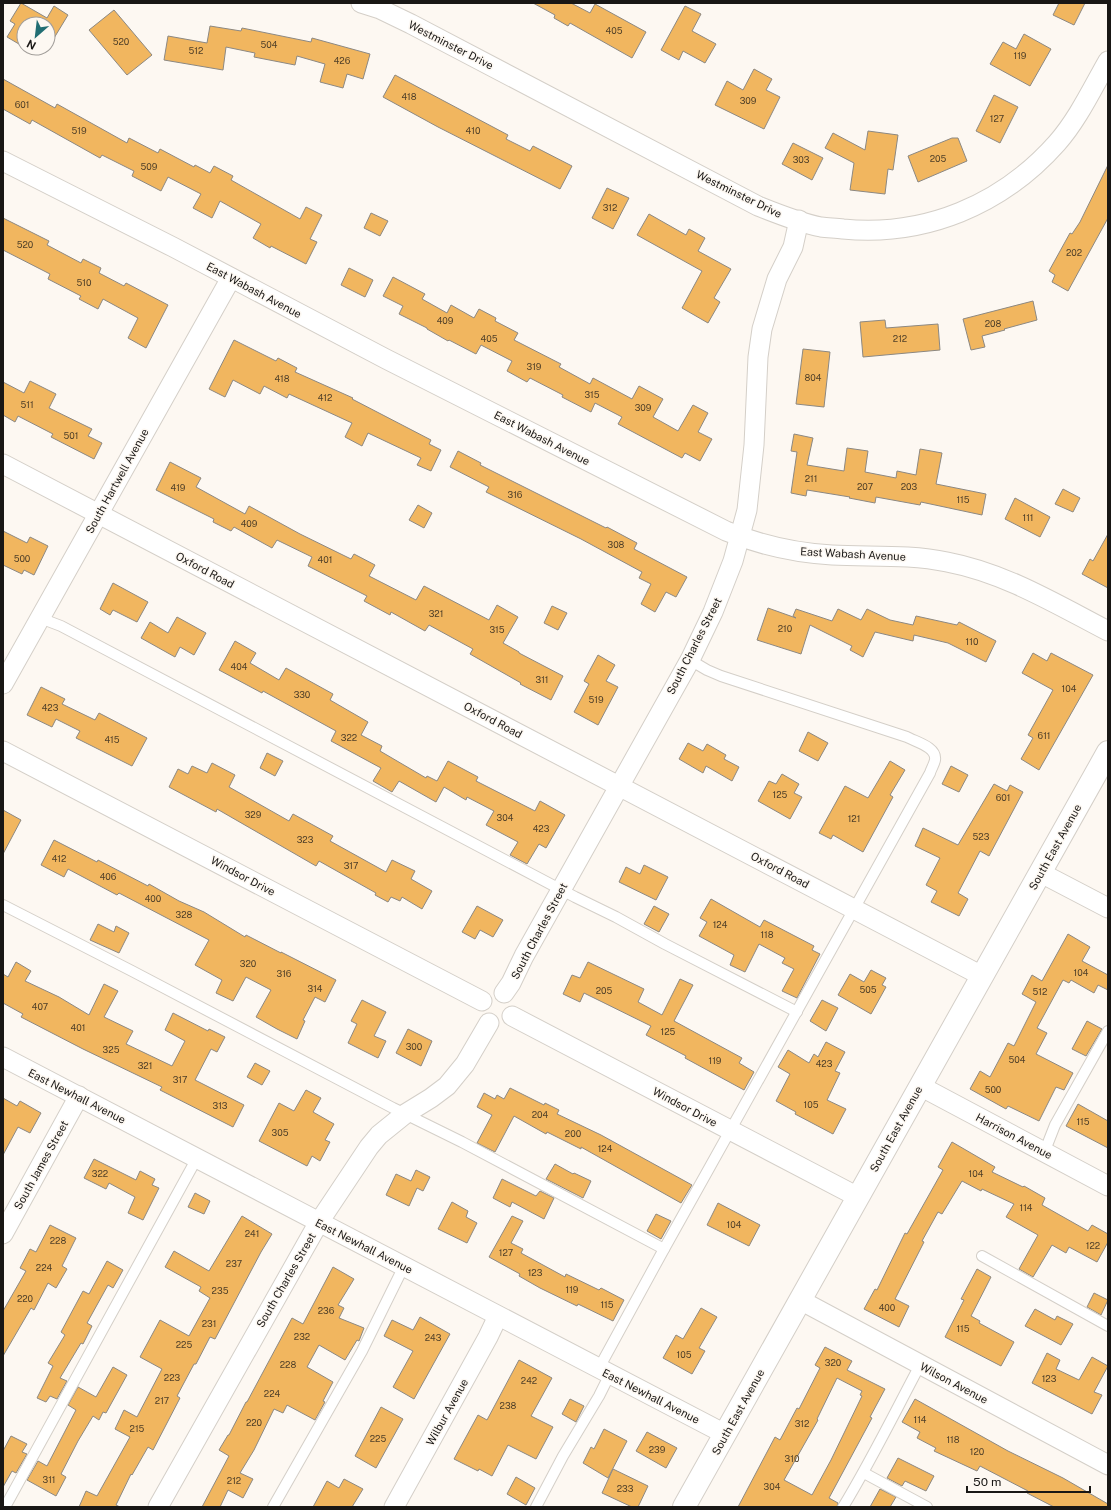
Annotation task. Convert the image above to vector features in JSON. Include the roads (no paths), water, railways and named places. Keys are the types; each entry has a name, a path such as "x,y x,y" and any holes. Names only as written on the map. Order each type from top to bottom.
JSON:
{"main road":[{"name":"South East Avenue","path":"684,1507 1108,752"}],"street":[{"name":"Westminster Drive","path":"361,3 380,9 411,24 758,206 821,227 859,231 884,231 914,226 952,216 983,202 1020,179 1058,142 1078,115 1108,61"},
{"name":"East Wabash Avenue","path":"3,161 393,362 697,517 740,537 765,545 802,552 833,555 903,556 965,566 1016,584 1108,631"},
{"name":"South Charles Street","path":"504,994 690,660 713,612 733,561 747,510 754,445 758,357 762,329 777,279 793,247 799,220"},
{"name":"South Hartwell Avenue","path":"3,684 231,278"},
{"name":"Oxford Road","path":"3,464 982,976"},
{"name":"Windsor Drive","path":"3,751 482,1001"},
{"path":"1041,872 1108,908"},
{"path":"494,992 504,994 511,1000 513,1010 512,1016 505,1023 499,1025 489,1023 482,1016 480,1011 482,1001 485,997 494,992"},
{"name":"Windsor Drive","path":"512,1016 858,1197"},
{"name":"South Charles Street","path":"158,1507 319,1222 369,1147 379,1135 405,1114 432,1098 447,1086 465,1064 489,1023"},
{"name":"East Newhall Avenue","path":"3,1057 725,1434"},
{"name":"Harrison Avenue","path":"920,1086 1108,1186"},
{"name":"South James Street","path":"3,1234 79,1096"},
{"name":"Wilson Avenue","path":"800,1300 1108,1465"},
{"name":"Wilbur Avenue","path":"394,1507 485,1344 498,1316"}],"lane":[{"path":"40,618 61,626 797,1012"},
{"path":"536,1507 563,1456 599,1396 604,1371 664,1249 930,773 935,760 935,755 932,750 907,737 721,676 690,660"},
{"path":"3,905 405,1114 462,1142 664,1249"},
{"path":"1044,1152 1055,1126 1105,1044 1108,1030"},
{"path":"5,1507 197,1158"},
{"path":"982,1256 1108,1326"},
{"path":"273,1507 362,1351 404,1266"},
{"path":"843,1507 864,1473 876,1447 920,1365"},
{"path":"864,1473 927,1507"}]}
